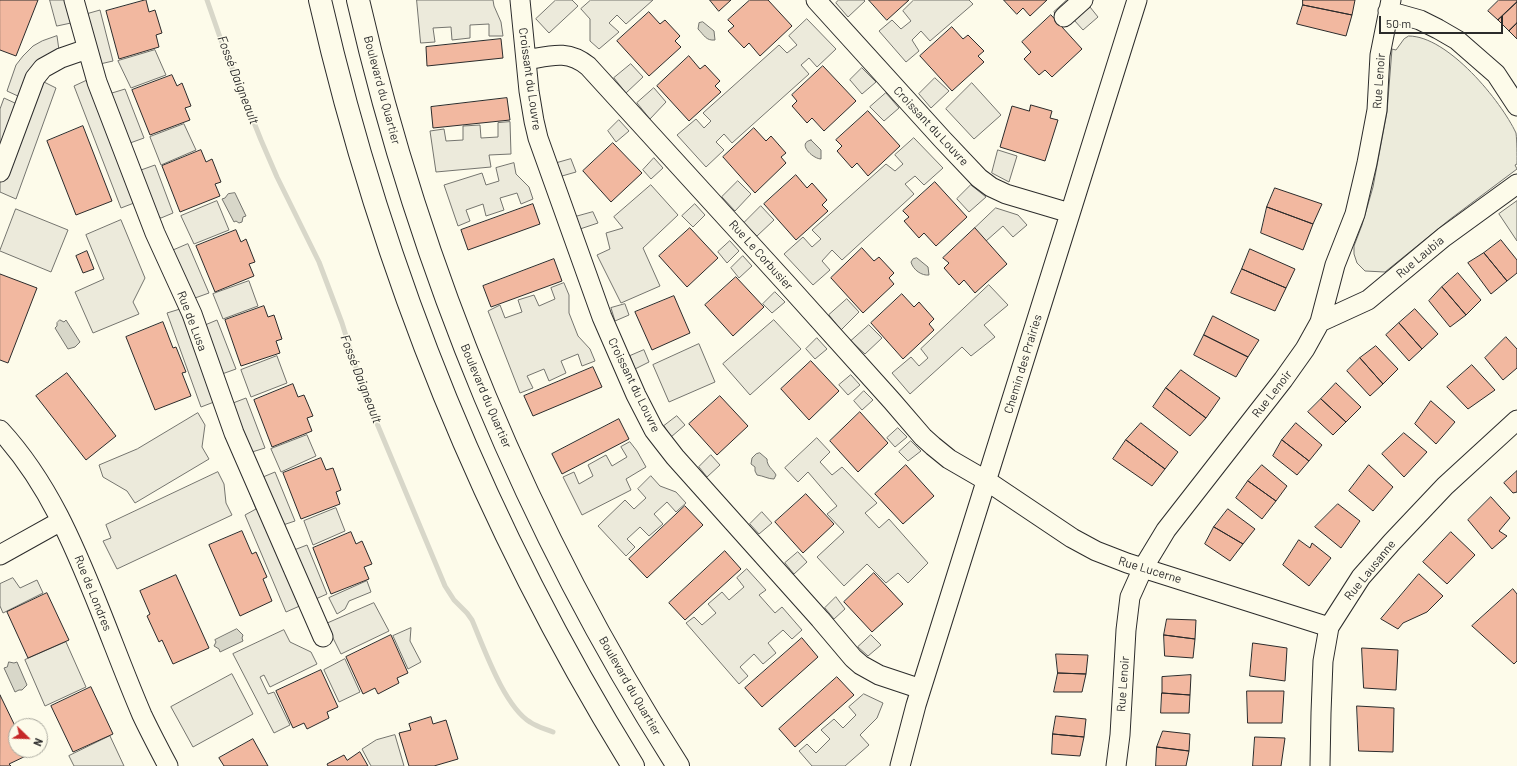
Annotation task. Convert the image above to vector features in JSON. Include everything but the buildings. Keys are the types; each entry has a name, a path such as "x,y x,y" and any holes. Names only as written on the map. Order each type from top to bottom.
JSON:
{"main road":[{"path":"320,0 350,120 375,204 417,325 452,414 494,508 528,577 580,676 634,766"},
{"name":"Boulevard du Quartier","path":"358,0 382,96 412,198 450,307 491,410 531,499 581,599 634,694 678,766"}],"street":[{"name":"Rue de Lusa","path":"74,0 97,82 155,233 192,314 232,430 323,637"},
{"name":"Croissant du Louvre","path":"520,0 534,121 550,173 602,318 636,395 654,430 675,457 856,662 879,675 921,689"},
{"name":"Croissant du Louvre","path":"816,0 943,140 986,183 1006,194 1070,214"},
{"path":"1064,17 1083,0"},
{"name":"Chemin des Prairies","path":"900,766 909,728 921,689 1137,0"},
{"path":"1390,6 1438,29 1457,40 1496,74 1517,106"},
{"name":"Rue Lenoir","path":"1116,766 1120,735 1126,630 1130,597 1143,568 1166,530 1283,380 1305,350 1320,322 1336,265 1355,214 1367,163 1378,110 1380,55 1390,6"},
{"path":"0,172 35,78 43,68 64,57 87,49"},
{"name":"Rue Le Corbusier","path":"526,60 553,55 566,55 579,59 588,66 785,282 923,437 942,453 987,481"},
{"name":"Rue Laubia","path":"1320,322 1368,300 1444,237 1517,184"},
{"name":"Rue Lausanne","path":"1320,766 1323,661 1329,626 1361,578 1392,542 1445,486 1517,420"},
{"name":"Rue de Londres","path":"0,430 17,448 53,504 75,550 142,715 168,766"},
{"name":"Rue Lucerne","path":"987,481 1082,544 1109,557 1329,626"},
{"path":"0,555 61,521"},
{"name":"Chemin des Prairies","path":"893,766 909,728"}],"shaded area":[{"path":"50,0 82,0 86,14 100,10 113,61 100,64 101,69 112,93 125,89 144,138 130,143 141,170 155,165 173,213 161,218 134,203 121,208 74,86 87,80 71,23 57,26"},
{"path":"417,0 493,0 501,22 503,36 489,36 489,24 470,25 470,38 452,40 451,27 433,28 435,42 421,43"},
{"path":"556,0 572,0 578,6 549,33 536,19"},
{"path":"591,0 653,0 626,24 617,15 609,23 619,32 599,49 590,41 590,19 581,9"},
{"path":"839,0 865,1 848,17 836,3"},
{"path":"914,0 969,0 973,4 930,41 921,31 912,40 919,51 906,62 879,31 892,20 901,29 911,21 903,11"},
{"path":"1067,0 1093,0 1090,7 1098,17 1083,30 1074,20 1067,26 1054,12"},
{"path":"807,19 836,49 817,67 809,58 801,65 809,74 732,143 724,134 716,142 724,150 706,167 677,135 696,119 704,128 711,121 703,113 779,45 787,53 797,45 789,36"},
{"path":"703,22 714,31 715,40 707,39 698,29 699,23"},
{"path":"57,36 59,50 44,82 56,88 16,199 0,192 0,109 4,98 17,104 20,97 7,91 16,65 23,56 33,46"},
{"path":"1409,36 1424,39 1440,47 1472,72 1486,88 1509,120 1516,133 1517,164 1515,165 1517,169 1449,220 1385,272 1365,271 1357,263 1354,254 1354,246 1373,187 1387,112 1392,49 1396,50 1404,39"},
{"path":"155,50 166,75 131,88 118,61"},
{"path":"631,64 643,77 626,93 614,78"},
{"path":"862,68 876,82 862,94 850,80"},
{"path":"935,78 949,91 931,108 919,94"},
{"path":"972,83 1001,115 974,139 946,109"},
{"path":"654,88 666,102 650,119 637,103"},
{"path":"886,93 899,108 884,121 870,107"},
{"path":"619,120 629,131 616,142 608,131"},
{"path":"510,122 511,154 489,155 491,167 436,172 430,131 444,129 446,141 463,140 463,126 480,125 481,138 498,137 498,123"},
{"path":"184,124 196,150 161,165 150,137"},
{"path":"914,138 943,168 924,185 915,176 905,184 914,194 842,260 832,250 822,261 830,270 813,285 784,254 803,237 812,247 821,239 812,230 886,164 895,171 903,164 895,155"},
{"path":"811,140 821,150 821,159 807,151 805,144"},
{"path":"998,150 1017,156 1009,182 992,173"},
{"path":"654,158 663,168 651,179 643,170"},
{"path":"571,159 576,172 562,176 557,163"},
{"path":"514,163 516,174 529,187 533,199 521,204 517,193 500,198 504,210 486,216 483,204 466,210 470,221 458,226 444,185 482,173 486,185 499,181 496,168"},
{"path":"738,181 751,194 735,211 722,197"},
{"path":"651,185 678,215 643,248 660,286 621,303 597,255 610,249 606,233 623,228 614,217"},
{"path":"971,185 986,197 969,212 957,199"},
{"path":"235,193 246,216 243,217 242,222 239,223 236,221 234,222 222,199 228,194"},
{"path":"217,201 229,230 194,244 181,216"},
{"path":"1517,201 1517,241 1499,214"},
{"path":"695,204 705,215 693,227 682,216"},
{"path":"761,206 774,220 757,236 744,223"},
{"path":"996,208 1018,215 1027,225 1013,237 1003,226 986,241 974,229"},
{"path":"16,209 68,230 51,272 0,251"},
{"path":"593,212 598,223 580,229 575,217"},
{"path":"121,220 145,278 133,302 139,314 93,333 75,292 104,279 86,235"},
{"path":"730,241 739,251 727,263 718,252"},
{"path":"188,244 209,293 195,298 205,325 217,320 236,369 222,374 233,403 246,398 265,448 252,452 263,477 275,472 295,521 283,525 294,550 307,545 327,594 286,612 245,515 256,509 214,402 201,407 167,313 180,309 160,256"},
{"path":"743,256 752,266 739,278 731,268"},
{"path":"917,258 928,267 929,275 921,273 914,268 911,262 913,259"},
{"path":"249,281 258,306 223,319 213,294"},
{"path":"564,283 569,295 569,313 578,336 590,349 595,361 582,366 578,354 561,361 566,373 549,381 544,369 527,376 533,388 520,393 488,311 500,305 505,318 522,312 518,300 534,295 539,306 555,299 551,288"},
{"path":"989,285 1008,305 984,325 995,337 971,356 962,347 910,394 892,373 911,357 919,366 928,358 921,349"},
{"path":"775,292 785,302 772,313 763,304"},
{"path":"847,299 859,312 841,330 829,315"},
{"path":"625,304 629,315 615,321 611,308"},
{"path":"60,320 64,322 66,320 80,342 75,347 68,349 55,328"},
{"path":"774,320 801,349 750,395 723,364"},
{"path":"869,325 882,338 865,354 851,341"},
{"path":"817,338 827,349 815,359 806,349"},
{"path":"699,344 715,382 669,402 653,365"},
{"path":"644,350 649,362 635,369 630,356"},
{"path":"277,356 287,383 251,397 241,370"},
{"path":"851,375 860,385 848,395 839,385"},
{"path":"864,391 873,400 862,410 854,401"},
{"path":"198,413 205,425 202,447 209,459 135,503 127,491 103,477 99,465 137,449"},
{"path":"677,416 685,425 671,437 664,426"},
{"path":"898,428 907,437 895,447 887,438"},
{"path":"307,435 316,456 281,472 271,449"},
{"path":"817,438 830,452 820,462 832,475 842,467 877,503 865,513 879,528 889,519 928,563 908,583 898,573 886,583 867,564 844,586 817,557 844,532 827,514 837,506 808,472 798,482 785,468"},
{"path":"911,441 921,451 908,461 899,452"},
{"path":"630,442 646,467 626,479 631,490 582,515 563,477 574,472 579,484 593,476 588,465 606,455 612,466 627,457 621,447"},
{"path":"760,453 767,459 769,466 776,475 774,479 757,475 755,467 751,464 752,458 756,454"},
{"path":"711,455 720,465 707,477 699,467"},
{"path":"218,472 224,484 226,503 232,515 117,569 103,541 111,538 106,525"},
{"path":"651,476 660,486 676,492 686,503 676,512 667,502 654,514 663,524 649,536 640,527 627,539 635,547 626,556 598,526 625,500 634,509 646,498 638,489"},
{"path":"336,508 345,531 313,545 304,521"},
{"path":"762,512 772,523 759,534 750,524"},
{"path":"798,552 807,562 794,574 785,563"},
{"path":"747,569 766,590 759,595 775,613 782,607 802,630 792,639 783,630 768,643 776,653 763,664 754,654 740,667 748,676 739,684 686,623 694,617 702,625 716,613 708,604 722,592 729,600 744,587 737,578"},
{"path":"13,578 20,588 37,580 43,593 3,613 0,606 0,584"},
{"path":"367,581 371,592 349,601 345,609 337,614 329,598"},
{"path":"836,597 845,609 834,619 825,608"},
{"path":"374,603 389,631 341,654 326,624"},
{"path":"411,628 410,641 421,662 408,669 393,636"},
{"path":"237,629 243,635 243,641 220,652 219,649 214,646 216,642 215,640"},
{"path":"284,630 290,642 311,652 317,664 270,687 264,675 260,677 268,694 274,692 290,725 274,733 233,654"},
{"path":"871,635 881,645 868,656 858,647"},
{"path":"66,642 86,687 45,706 25,660"},
{"path":"345,659 360,692 339,702 324,670"},
{"path":"9,662 17,662 27,685 22,690 15,692 4,668 7,667"},
{"path":"232,674 253,714 193,747 171,707"},
{"path":"864,694 883,703 877,718 860,735 869,745 845,766 812,766 799,751 807,744 816,753 830,739 821,730 834,719 843,728 856,715 849,707"},
{"path":"395,735 404,766 371,766 362,749 376,740"},
{"path":"110,736 124,766 74,766 69,756"}],"waterway":[{"name":"Fossé Daigneault","path":"207,0 222,43 261,140 277,177 319,262 342,323 363,390 445,586 454,600 472,620 496,676 512,703 530,722 553,732"}]}
